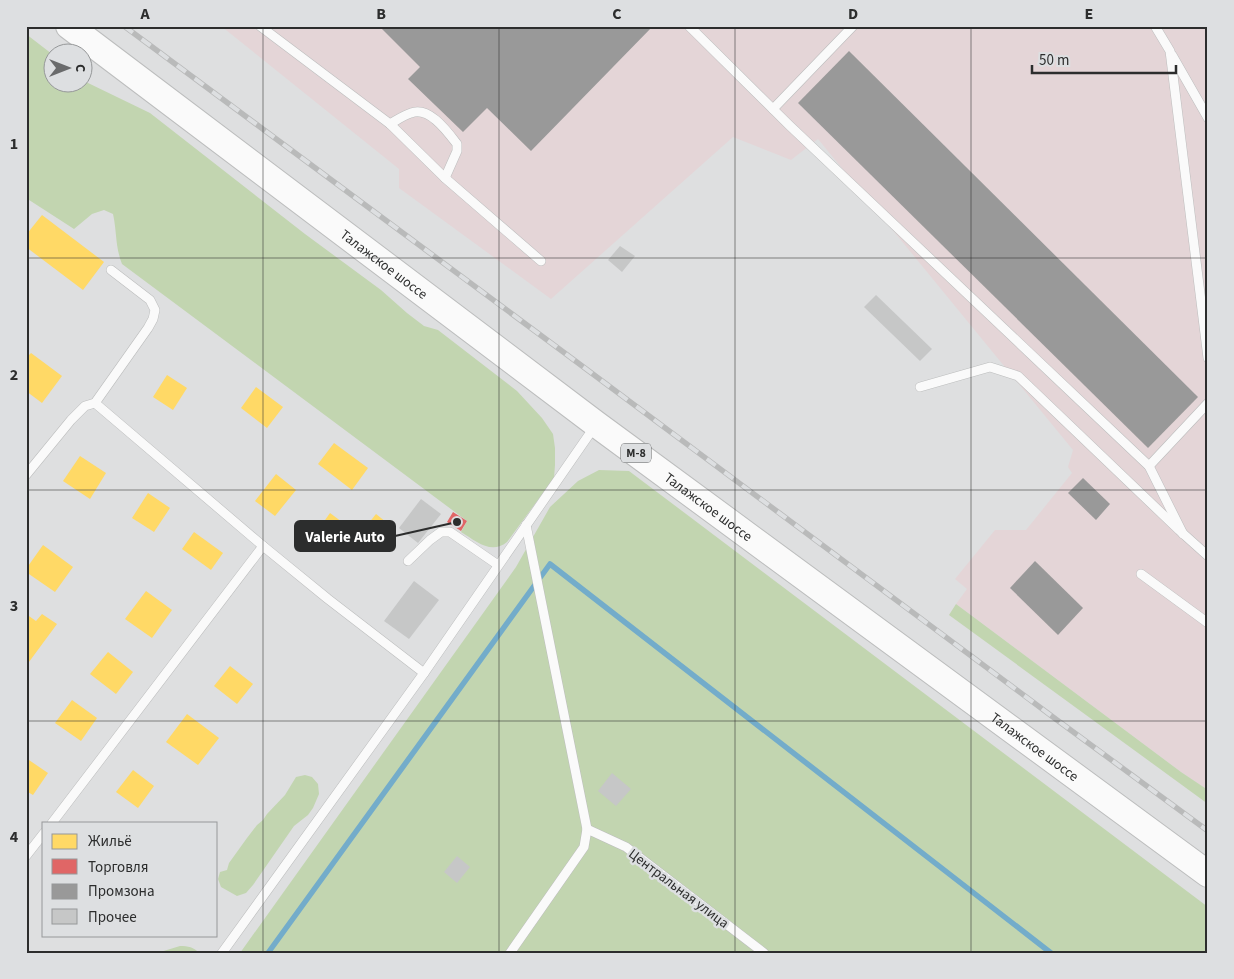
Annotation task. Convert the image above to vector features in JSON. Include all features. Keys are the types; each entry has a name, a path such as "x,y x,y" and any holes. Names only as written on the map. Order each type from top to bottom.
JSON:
{"main road":[{"name":"Талажское шоссе","path":"69,26 596,424 1208,874"}],"lane":[{"path":"260,26 390,124 445,178 541,261"},
{"path":"689,26 773,109 1149,466 1183,534"},
{"path":"773,109 853,26"},
{"path":"1155,26 1208,118"},
{"path":"1170,51 1208,358"},
{"path":"390,124 412,112 423,112 435,118 458,144 457,151 445,178"},
{"path":"26,475 71,420 85,406 95,403 153,319 155,310 150,300 111,270"},
{"path":"920,387 990,367 1018,376 1208,556"},
{"path":"95,403 328,599 424,673"},
{"path":"1149,466 1208,404"},
{"path":"222,953 424,673 596,424"},
{"path":"510,953 584,847 586,829 526,525"},
{"path":"408,561 430,540 442,532 450,532 498,565"},
{"path":"53,822 264,546"},
{"path":"1141,574 1208,623"},
{"name":"Центральная улица","path":"586,829 626,847 764,953"},
{"path":"26,856 42,836"}],"shaded area":[{"path":"221,26 1208,26 1208,790 1181,772 956,604 967,589 955,579 995,530 1026,530 1072,473 1068,467 1073,450 818,139 791,160 733,137 551,299 399,188 399,169"}],"green space":[{"path":"26,34 42,46 42,92 92,92 92,85 150,113 305,234 381,290 424,326 438,330 517,391 542,418 553,434 555,448 554,478 507,542 495,547 478,543 461,532 467,521 122,264 118,251 113,214 104,210 92,214 74,229 26,198"},
{"path":"599,470 629,471 1208,907 1208,953 240,953 516,567 550,507 578,481"},
{"path":"956,604 1181,772 1208,790 1208,804 949,615"},
{"path":"305,775 312,777 318,784 319,794 308,815 294,826 246,893 237,896 221,887 218,879 220,872 227,870 229,863 247,838 285,795 296,777"},
{"path":"180,946 191,947 199,953 157,953"}],"building: Жильё":[{"path":"42,215 104,262 83,290 26,247 26,235"},
{"path":"31,353 62,376 42,403 26,391 26,358"},
{"path":"167,375 187,388 173,410 153,397"},
{"path":"256,387 283,407 267,428 241,408"},
{"path":"334,443 368,468 352,490 318,464"},
{"path":"80,456 106,473 90,499 63,481"},
{"path":"276,474 296,490 275,516 255,501"},
{"path":"148,493 170,508 154,532 132,518"},
{"path":"330,513 350,528 334,551 313,537"},
{"path":"376,514 396,530 379,551 360,534"},
{"path":"194,532 223,553 211,570 182,549"},
{"path":"43,545 73,567 55,592 26,572 26,569"},
{"path":"146,591 172,610 152,638 125,619"},
{"path":"26,614 36,621 42,614 57,624 26,666"},
{"path":"108,652 133,672 116,694 90,674"},
{"path":"230,666 253,684 237,704 214,686"},
{"path":"72,700 97,718 81,741 55,723"},
{"path":"187,714 219,738 198,765 166,742"},
{"path":"26,758 48,773 33,795 26,791"},
{"path":"133,770 154,786 138,808 116,792"}],"building: Торговля":[{"path":"453,512 467,521 461,531 447,522"}],"building: Промзона":[{"path":"379,26 653,26 531,151 487,108 463,132 408,79 420,67"},
{"path":"849,51 1198,397 1148,448 798,103"},
{"path":"1083,478 1110,504 1096,520 1068,493"},
{"path":"1035,561 1083,608 1058,635 1010,588"}],"building: Прочее":[{"path":"620,246 635,256 622,272 608,260"},
{"path":"876,295 932,349 920,361 864,307"},
{"path":"421,499 441,514 418,543 399,528"},
{"path":"414,581 439,600 409,639 384,621"},
{"path":"612,773 631,789 616,806 598,791"},
{"path":"457,856 470,867 457,883 444,872"}],"waterway":[{"path":"268,953 550,564 1051,953"}],"railway":[{"path":"124,26 1208,831"}],"place":[{"name":"Valerie Auto","path":"457,522"}]}
